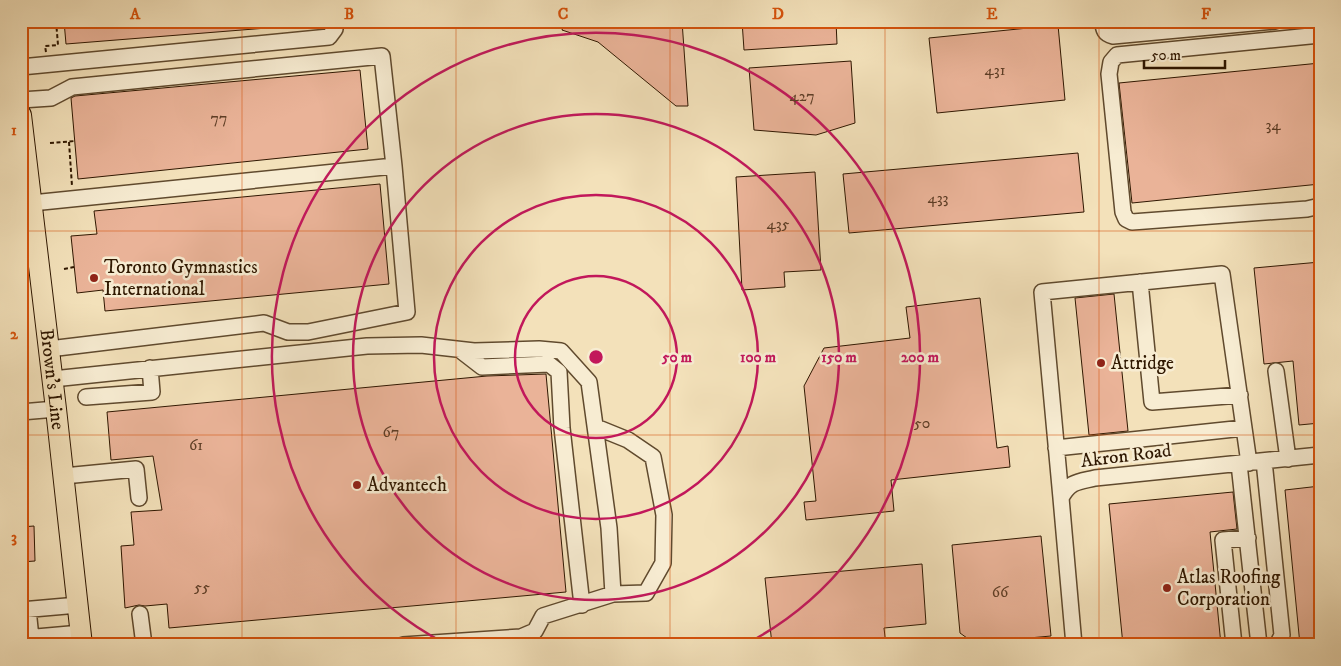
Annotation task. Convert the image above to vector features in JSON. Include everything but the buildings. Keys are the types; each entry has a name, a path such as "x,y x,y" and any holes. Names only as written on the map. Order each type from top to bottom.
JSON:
{"main road":[{"name":"Brown's Line","path":"21,114 32,202 28,238 53,379 81,639"}],"street":[{"path":"21,66 329,37 335,29 333,21"},
{"path":"1103,21 1103,29 1107,34 1113,36 1275,21"},
{"path":"1320,35 1117,55 1111,62 1110,74 1123,212 1126,219 1132,222 1306,209 1320,206"},
{"path":"21,100 51,98 72,87 382,56 408,312 308,332 288,332 264,323 49,349"},
{"path":"32,202 394,166"},
{"path":"1074,645 1042,292 1222,274 1244,428 1282,635 1277,645"},
{"path":"1140,282 1152,402 1240,395"},
{"path":"53,379 367,346 421,345 474,351 539,349 561,351 589,382 608,528 613,594"},
{"path":"460,350 482,367 549,364 559,372 562,428 582,605"},
{"path":"86,397 152,392 150,368"},
{"path":"1276,371 1288,458"},
{"path":"21,412 56,409"},
{"path":"403,645 521,637 535,631 543,616 613,594 646,594 663,563 664,515 653,457 628,440 596,427"},
{"path":"1056,448 1244,428"},
{"name":"Akron Road","path":"1061,498 1066,489 1074,482 1095,478 1320,455"},
{"path":"1251,463 1248,538 1259,645"},
{"path":"64,476 136,469 139,498"},
{"path":"1234,645 1223,540 1248,538"},
{"path":"78,604 25,610 33,640 81,639"},
{"path":"140,614 144,645"}],"path":[{"path":"56,21 58,45"},
{"path":"50,143 75,141"},
{"path":"69,142 73,198"},
{"path":"64,269 74,267"}],"place":[{"name":"Toronto Gymnastics International","path":"94,278"},
{"name":"Attridge","path":"1101,363"},
{"name":"Advantech","path":"357,485"},
{"name":"Atlas Roofing Corporation","path":"1167,588"}]}
